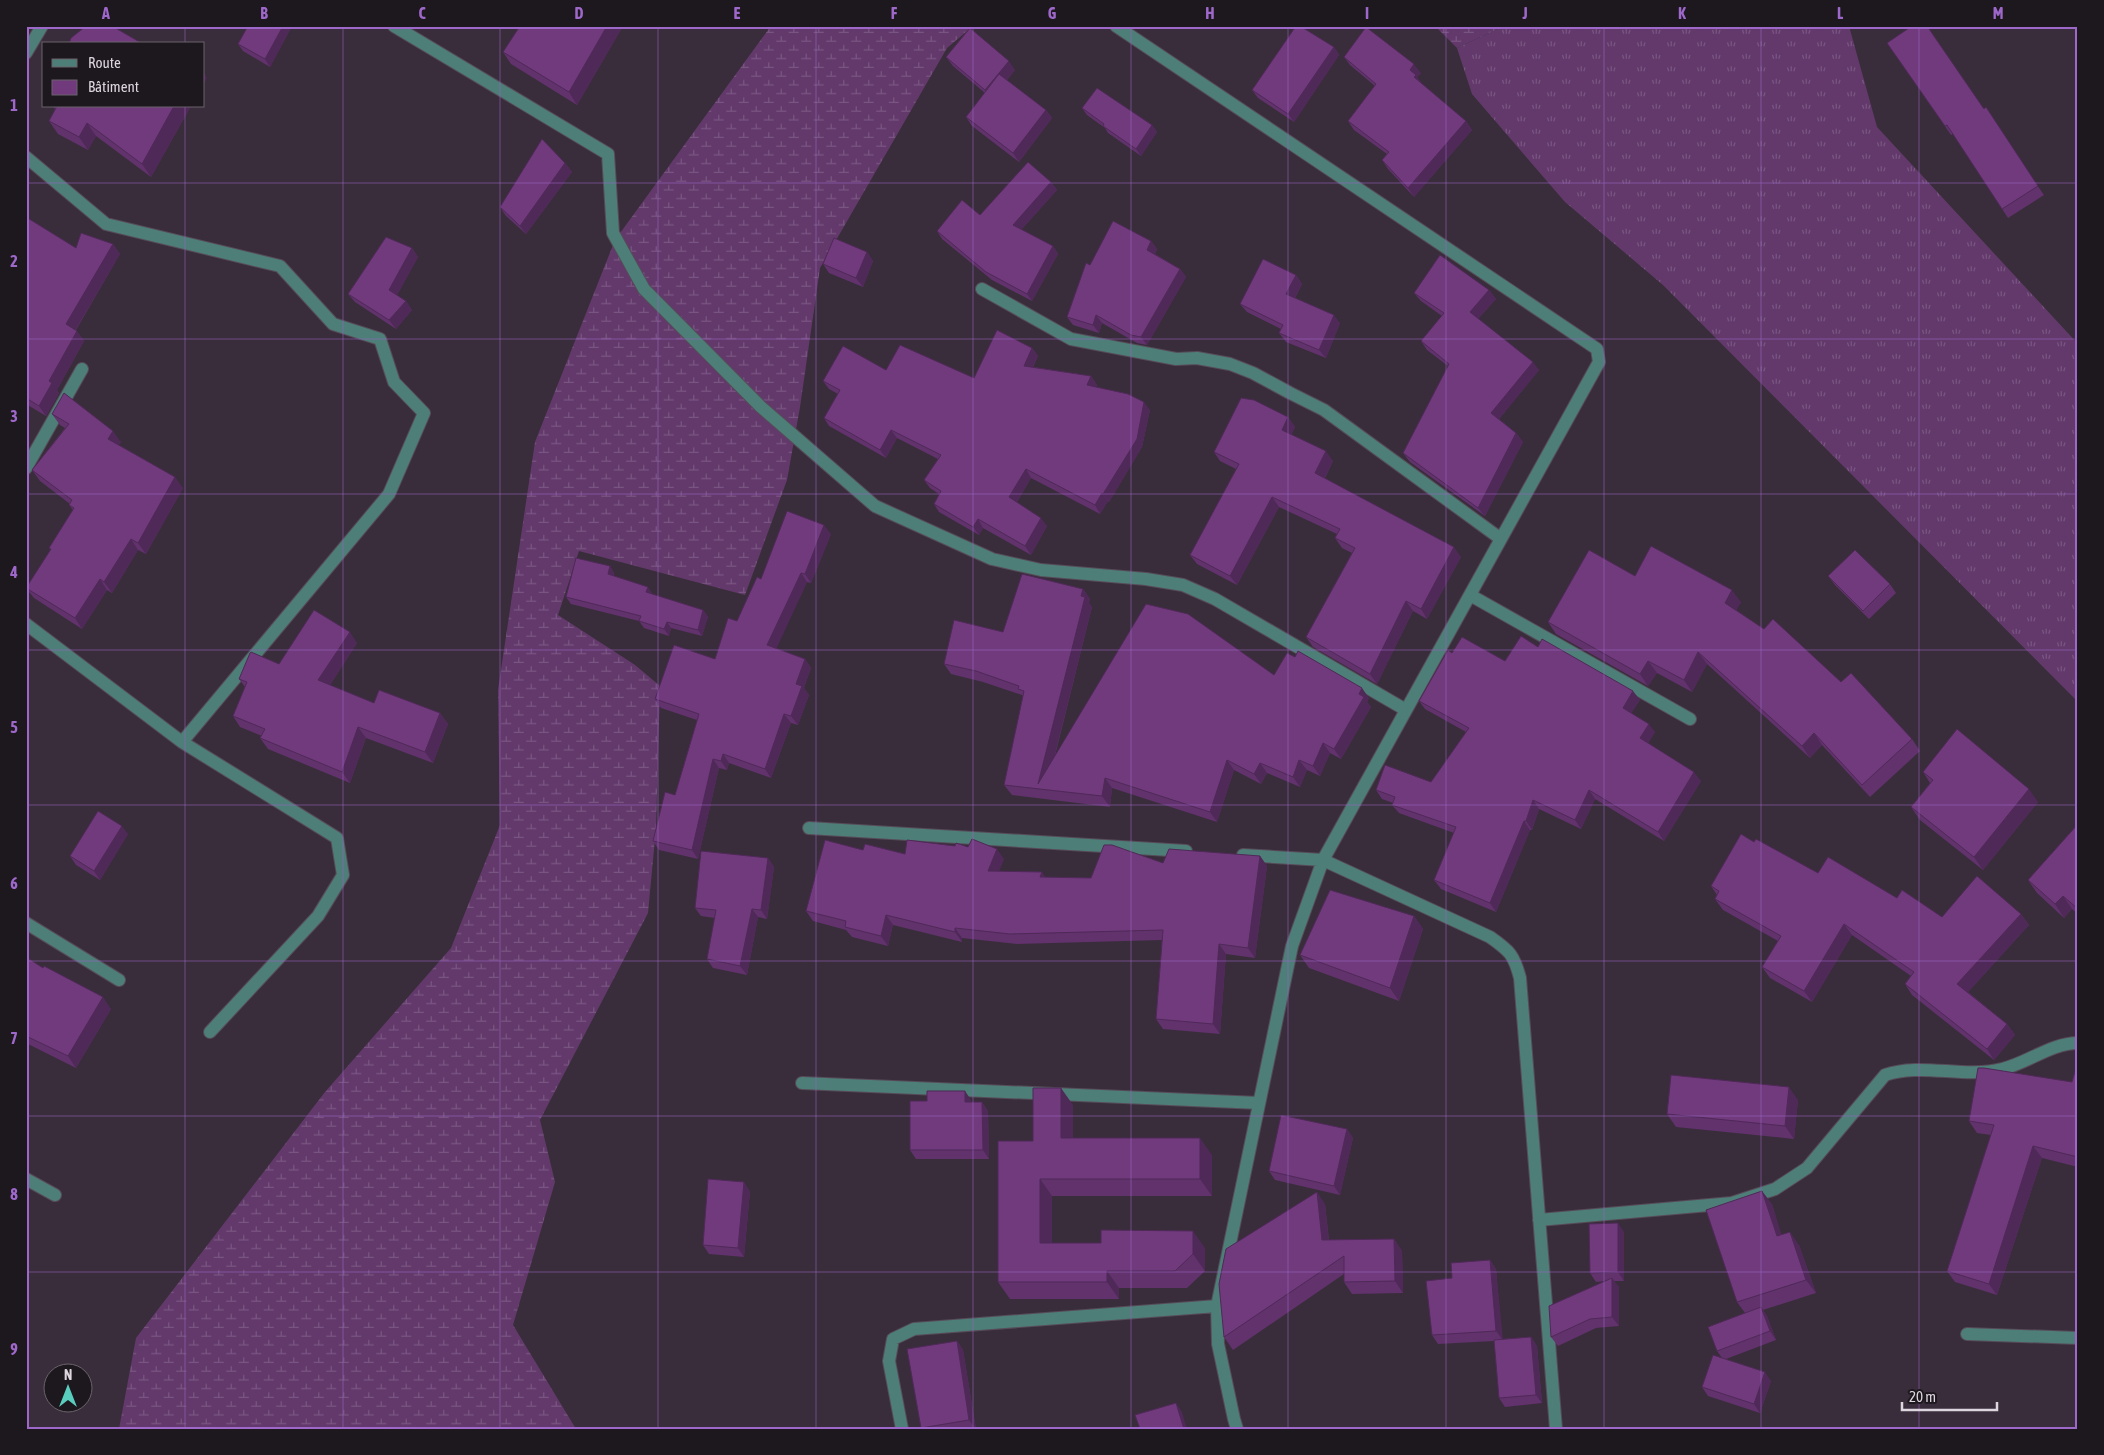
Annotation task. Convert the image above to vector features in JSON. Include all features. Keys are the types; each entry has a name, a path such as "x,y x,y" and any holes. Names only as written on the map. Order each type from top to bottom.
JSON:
{"street":[{"path":"26,53 42,26"},
{"path":"394,26 608,154 613,233 644,289 761,406 875,506 992,559 1041,570 1146,579 1183,585 1215,599 1406,710"},
{"path":"1116,26 1597,349 1599,362 1323,860 1292,946 1217,1306 1218,1344 1234,1419 1238,1429"},
{"path":"26,157 106,224 280,266 333,324 380,338 394,382 424,413 389,494 182,742"},
{"path":"982,289 1071,338 1176,360 1197,358 1230,364 1253,372 1290,394 1324,410 1502,539"},
{"path":"26,468 82,369"},
{"path":"1470,595 1690,719"},
{"path":"26,624 182,742 337,838 343,875 318,916 210,1032"},
{"path":"809,828 1195,852"},
{"path":"1234,854 1323,860 1490,937 1508,950 1515,959 1520,978 1556,1429"},
{"path":"26,923 119,980"},
{"path":"1539,1220 1732,1203 1775,1189 1807,1168 1885,1075 1899,1070 1973,1073 2003,1069 2066,1043 2078,1043"},
{"path":"802,1083 1259,1103"},
{"path":"26,1179 55,1195"},
{"path":"902,1429 889,1361 893,1339 914,1329 1217,1306"},
{"path":"1968,1334 2078,1338"}],"green space":[{"path":"771,26 973,26 947,48 820,268 800,407 787,480 745,595 579,551 558,615 635,665 660,686 656,828 648,913 540,1120 555,1182 513,1325 576,1429 119,1429 136,1338 325,1092 451,948 500,825 498,690 535,442 615,240"},
{"path":"1435,26 1504,26 1457,48"},
{"path":"1504,26 1849,26 1877,127 2078,344 2078,702 1663,285 1565,202 1472,94 1457,48"}],"building":[{"path":"86,26 112,26 140,42 70,42 71,38"},
{"path":"248,26 283,26 265,59 238,44"},
{"path":"520,26 607,26 569,92 503,52"},
{"path":"1296,26 1300,26 1334,47 1288,114 1252,90"},
{"path":"1912,26 1927,26 1984,109 1986,107 2038,186 2002,209 1947,125 1945,126 1887,43"},
{"path":"1366,27 1414,64 1410,70 1416,75 1414,77 1466,121 1408,188 1382,160 1389,152 1348,121 1376,84 1344,57"},
{"path":"970,28 1009,61 985,90 946,57"},
{"path":"999,74 1046,110 1013,153 966,117"},
{"path":"1097,88 1152,125 1136,149 1103,126 1104,124 1082,108"},
{"path":"56,108 173,108 142,164 87,123 79,137 49,121"},
{"path":"542,139 565,163 520,226 500,207"},
{"path":"1028,162 1051,182 1013,225 1053,246 1027,294 986,272 937,231 962,200 980,215"},
{"path":"26,217 76,248 81,233 113,244 66,324 77,331 49,381 52,383 39,406 26,398"},
{"path":"1113,221 1151,241 1147,250 1180,269 1141,337 1131,335 1096,315 1093,325 1067,317 1086,263 1090,265"},
{"path":"386,237 412,248 389,290 406,301 389,320 348,294"},
{"path":"834,238 867,252 856,278 823,264"},
{"path":"1440,255 1489,290 1470,312 1533,362 1491,413 1516,433 1478,508 1403,453 1449,364 1421,341 1444,313 1414,293"},
{"path":"1263,259 1296,275 1286,294 1334,315 1319,350 1279,333 1283,325 1240,304"},
{"path":"997,330 1032,348 1024,366 1091,376 1087,385 1128,394 1144,402 1137,439 1095,505 1026,469 1009,497 1041,518 1025,546 978,519 973,527 934,504 941,491 924,480 941,455 891,430 880,450 824,418 840,390 823,381 843,346 886,370 900,345 974,378"},
{"path":"64,393 113,431 108,439 175,477 138,543 131,539 104,582 100,579 75,618 26,588 74,508 69,505 72,500 32,470 69,424 52,414"},
{"path":"1241,398 1254,400 1288,417 1282,430 1326,451 1315,473 1454,547 1421,609 1406,601 1370,674 1306,637 1355,548 1335,538 1340,529 1272,497 1230,576 1190,555 1239,464 1214,452"},
{"path":"787,511 824,525 805,574 801,573 767,645 805,659 796,684 802,686 791,716 784,714 765,769 723,754 721,761 713,759 692,850 653,841 665,792 675,795 699,714 655,699 674,645 715,659 728,618 737,621 757,577 761,579"},
{"path":"1651,546 1732,590 1725,603 1764,629 1773,619 1841,682 1851,673 1912,739 1862,785 1814,733 1802,746 1698,652 1684,680 1648,661 1640,674 1548,622 1589,550 1635,576"},
{"path":"1855,550 1890,584 1863,611 1828,576"},
{"path":"576,558 610,566 608,574 648,587 646,592 703,610 698,630 667,622 664,629 639,621 641,616 566,597"},
{"path":"1022,574 1083,589 1081,596 1085,597 1038,784 1146,604 1188,614 1274,675 1287,653 1295,657 1298,651 1362,688 1359,694 1364,697 1334,749 1323,743 1313,766 1299,760 1293,777 1260,763 1254,774 1227,760 1210,812 1105,778 1102,796 1004,785 1024,691 1018,689 1019,686 976,671 944,664 954,620 1003,632"},
{"path":"314,610 350,632 318,680 374,703 379,690 440,713 425,752 358,727 342,772 260,738 265,729 233,716 247,682 239,679 250,653 279,664"},
{"path":"1521,636 1538,647 1542,639 1633,691 1623,708 1649,724 1640,738 1694,772 1658,832 1589,790 1575,820 1533,800 1526,821 1524,821 1490,903 1434,880 1456,827 1392,805 1395,797 1376,790 1385,765 1431,782 1469,728 1419,701 1448,650 1452,653 1462,637 1505,661"},
{"path":"1957,729 2029,789 1974,857 1911,807 1933,780 1923,772"},
{"path":"98,811 122,826 94,871 70,856"},
{"path":"2078,824 2078,909 2063,896 2055,904 2028,880"},
{"path":"1741,834 1754,842 1756,839 1818,873 1828,857 1897,898 1902,890 1942,917 1977,876 2021,914 1957,984 2007,1024 1987,1049 1905,984 1914,972 1844,924 1804,991 1762,967 1781,936 1715,899 1719,891 1711,886"},
{"path":"972,839 997,849 988,871 1042,872 1040,877 1091,878 1104,845 1112,845 1163,863 1169,849 1260,856 1248,948 1219,944 1213,1024 1156,1019 1163,930 1010,934 955,928 955,932 886,915 881,936 845,927 846,921 806,911 825,840 863,850 865,844 905,854 907,840 955,846 956,843 968,847"},
{"path":"701,851 768,858 761,910 752,909 740,966 707,959 716,910 695,908"},
{"path":"1330,890 1414,916 1390,988 1300,955"},
{"path":"26,957 43,968 44,966 103,997 68,1056 26,1036"},
{"path":"2078,1062 2078,1157 2033,1146 1989,1284 1947,1271 1994,1125 1969,1121 1978,1068 2072,1082"},
{"path":"1671,1075 1789,1087 1785,1126 1667,1114"},
{"path":"1033,1088 1061,1088 1061,1138 1200,1138 1200,1179 1040,1179 1040,1243 1101,1243 1101,1230 1193,1231 1193,1254 1175,1271 1107,1271 1107,1282 998,1282 998,1141 1033,1141"},
{"path":"927,1091 965,1091 965,1102 982,1102 983,1150 910,1150 910,1101 927,1101"},
{"path":"1281,1115 1347,1129 1334,1186 1269,1171"},
{"path":"708,1179 744,1182 738,1248 703,1245"},
{"path":"1762,1191 1777,1236 1790,1232 1806,1280 1737,1302 1706,1210"},
{"path":"1317,1192 1322,1240 1394,1239 1395,1281 1344,1282 1344,1256 1224,1337 1219,1284 1226,1249"},
{"path":"1618,1223 1618,1272 1590,1273 1589,1224"},
{"path":"1490,1260 1496,1331 1432,1335 1426,1281 1452,1278 1451,1263"},
{"path":"1612,1278 1612,1317 1590,1319 1551,1337 1549,1306"},
{"path":"1761,1307 1770,1331 1717,1351 1708,1327"},
{"path":"1531,1337 1536,1395 1499,1398 1494,1340"},
{"path":"957,1341 969,1420 921,1428 907,1349"},
{"path":"1713,1355 1765,1372 1754,1404 1702,1387"},
{"path":"1176,1403 1184,1429 1140,1429 1135,1415"}]}
